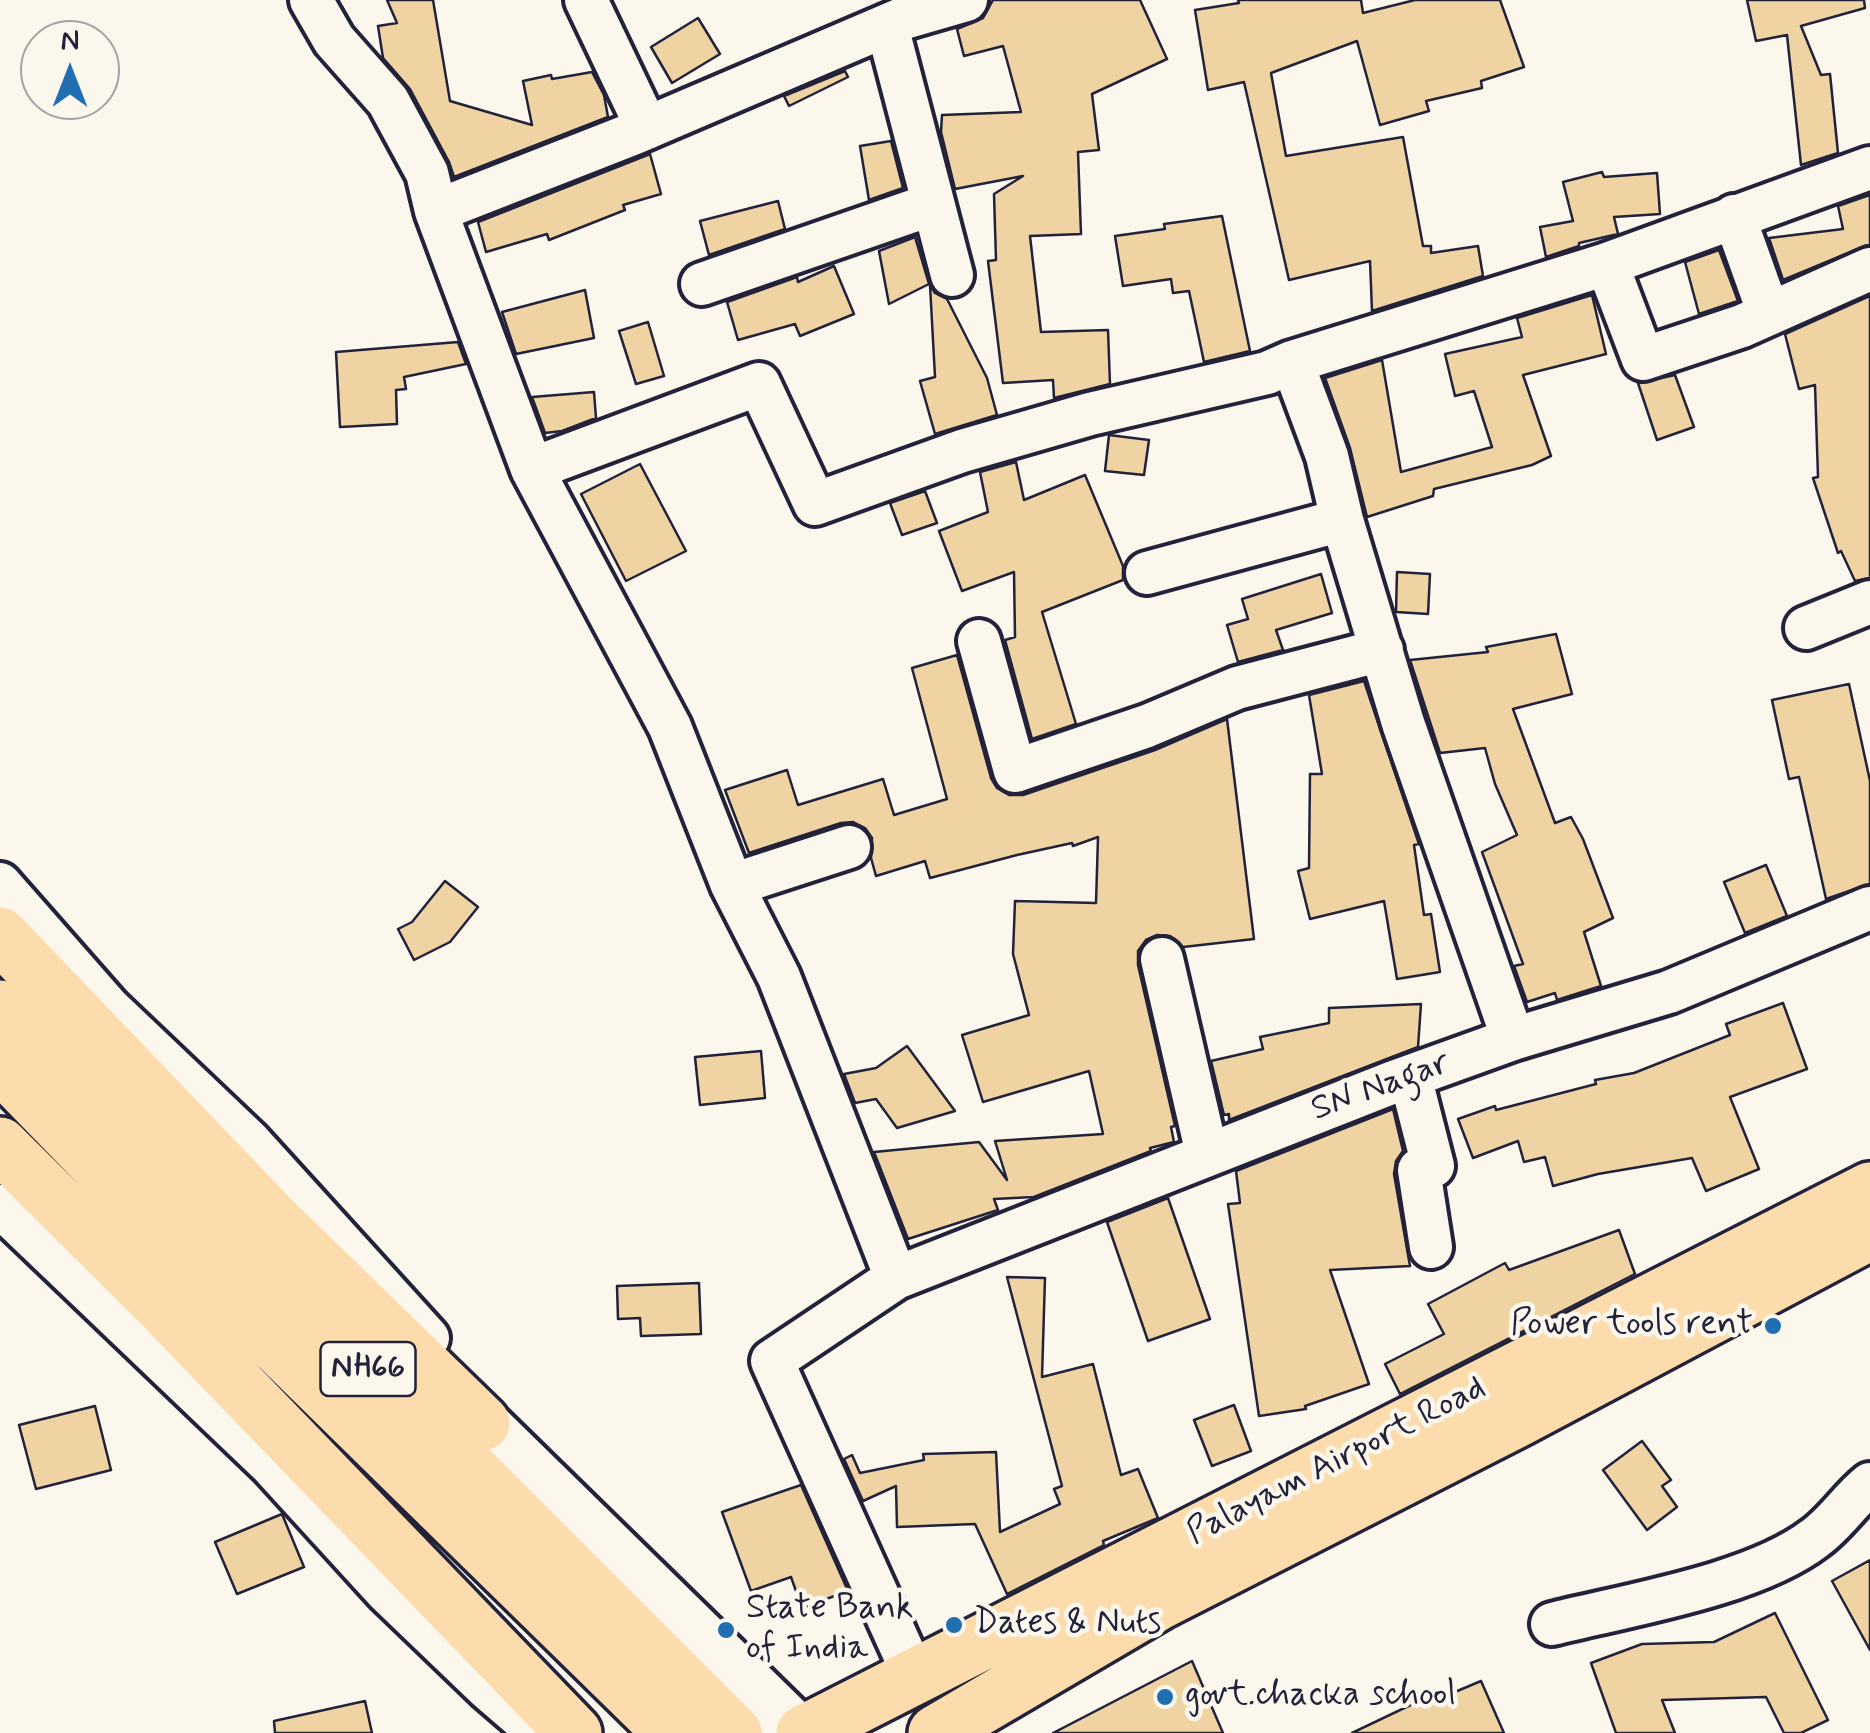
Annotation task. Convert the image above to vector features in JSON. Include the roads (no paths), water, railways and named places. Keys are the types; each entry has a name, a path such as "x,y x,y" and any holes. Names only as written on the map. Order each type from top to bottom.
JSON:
{"main road":[{"path":"0,935 274,1221 482,1423"},
{"name":"NH66","path":"0,1008 734,1733"},
{"name":"NH66","path":"0,1064 215,1284 672,1733"},
{"path":"0,1145 426,1577 574,1733"},
{"name":"Palayam Airport Road","path":"802,1733 1870,1190"},
{"name":"Palayam Airport Road","path":"936,1733 1159,1602 1518,1419 1870,1232"}],"street":[{"path":"311,0 334,40 388,101 426,173 436,211 532,470 670,727 732,885 779,976 896,1278"},
{"path":"586,0 646,128"},
{"path":"436,211 646,128 886,26 966,0"},
{"path":"886,26 952,275"},
{"path":"532,470 758,384 816,504 962,451 1090,414 1227,385 1607,264 1870,168"},
{"path":"702,284 933,204"},
{"path":"1734,216 1769,314"},
{"path":"1607,264 1643,359 1742,326 1870,269"},
{"path":"1292,362 1326,456 1416,761 1512,1040"},
{"path":"1147,573 1342,520"},
{"path":"1806,628 1870,602"},
{"path":"978,642 1015,770 1147,726 1237,688 1382,650"},
{"path":"732,885 849,847"},
{"path":"0,884 109,1008 250,1142 447,1358 482,1423 802,1733"},
{"name":"SN Nagar","path":"915,1678 772,1361 896,1278 1410,1076 1669,992 1870,908"},
{"path":"1162,959 1207,1154"},
{"path":"1410,1076 1433,1166 1419,1170 1431,1247"},
{"path":"0,1206 271,1465 386,1591 539,1733"},
{"path":"1552,1624 1714,1583 1776,1562 1817,1537 1870,1484"}],"place":[{"name":"Power tools rent","path":"1773,1326"},
{"name":"Dates & Nuts","path":"954,1625"},
{"name":"State Bank of India","path":"726,1630"},
{"name":"govt.chacka school","path":"1165,1697"}]}
